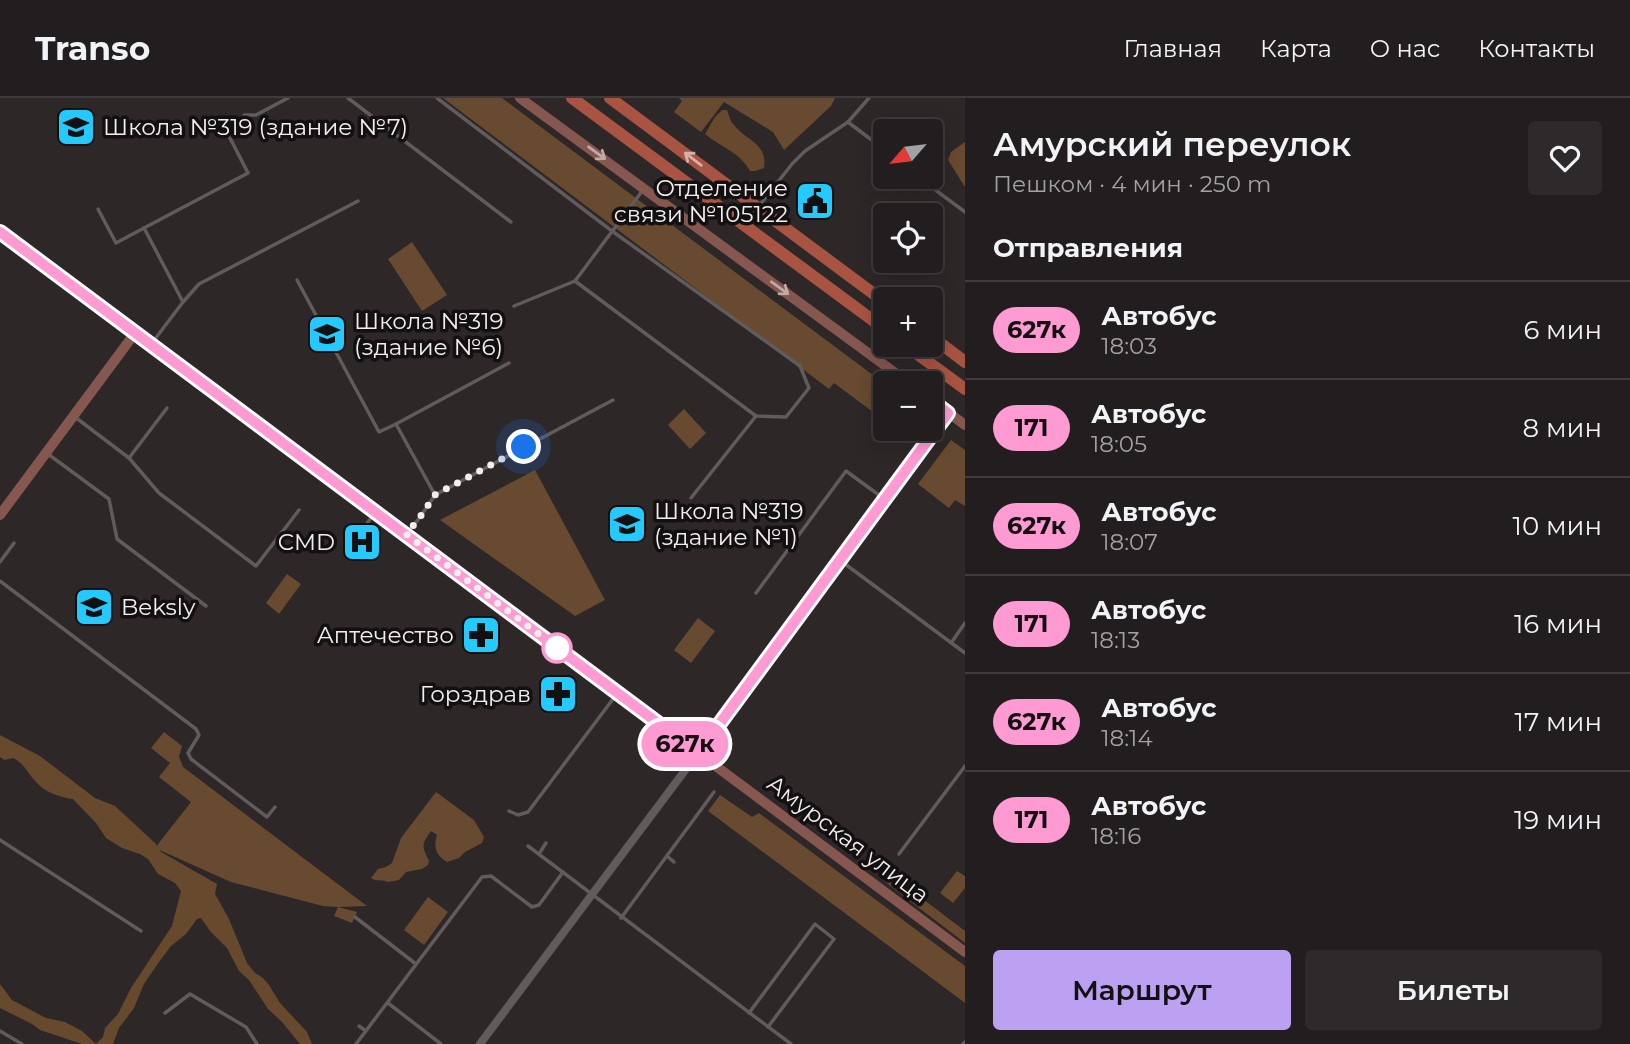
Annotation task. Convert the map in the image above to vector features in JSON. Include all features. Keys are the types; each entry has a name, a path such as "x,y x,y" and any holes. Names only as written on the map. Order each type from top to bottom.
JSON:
{"main road":[{"path":"572,98 873,320"},
{"path":"610,98 873,293"},
{"path":"943,346 965,362"},
{"path":"921,357 965,389"}],"street":[{"path":"520,98 893,371"},
{"path":"528,98 542,113"},
{"name":"Амурская улица","path":"0,232 965,952"},
{"path":"0,515 135,333"},
{"path":"943,409 965,425"},
{"path":"480,1044 948,413"}],"lane":[{"path":"244,116 257,115 288,98"},
{"path":"348,98 511,222"},
{"path":"437,98 612,230 800,366 809,388 786,417 756,416 575,281"},
{"path":"758,208 805,150 848,122 869,98"},
{"path":"848,122 873,141"},
{"path":"98,209 116,243 248,173 229,136"},
{"path":"514,306 575,281 644,188"},
{"path":"934,189 965,212"},
{"path":"150,344 199,284 358,201"},
{"path":"144,228 183,302"},
{"path":"297,279 379,432 509,363"},
{"path":"406,534 435,495 613,400"},
{"path":"129,458 167,408"},
{"path":"73,416 129,458 159,493 256,566 299,510"},
{"path":"691,498 756,416"},
{"path":"396,424 435,495"},
{"path":"46,452 109,499 117,539 206,606"},
{"path":"756,593 846,471 885,500"},
{"path":"365,526 375,512"},
{"path":"0,562 14,543"},
{"path":"840,560 965,653"},
{"path":"0,581 196,729 199,735 188,753 191,760 267,817 275,807"},
{"path":"951,643 965,623"},
{"path":"509,811 518,815 528,812 618,694"},
{"path":"899,854 965,766"},
{"path":"621,918 714,792"},
{"path":"0,840 141,931"},
{"path":"539,854 546,843"},
{"path":"528,846 791,1044"},
{"path":"667,856 674,862"},
{"path":"356,1044 482,877 491,876 532,907 539,905 563,873"},
{"path":"355,917 416,964"},
{"path":"749,1013 815,924 834,939 768,1027"},
{"path":"367,935 371,929"},
{"path":"165,1013 190,994 246,1027 257,1044"},
{"path":"388,1003 441,1044"},
{"path":"359,1026 366,1031"},
{"path":"0,1031 22,1044"}],"shaded area":[{"path":"443,98 502,98 873,375 873,412 834,383 829,389"},
{"path":"679,98 835,98 831,106 784,150 773,132 724,102 701,132 674,112 682,101"},
{"path":"722,110 727,110 739,130 759,147 763,153 764,168 750,171 735,154 705,134"},
{"path":"965,142 965,187 948,160 951,152"},
{"path":"412,242 447,295 422,311 388,259"},
{"path":"684,409 706,433 690,449 668,425"},
{"path":"951,440 965,450 965,506 955,500 949,508 918,484"},
{"path":"535,470 605,600 575,616 440,520"},
{"path":"287,574 301,584 279,614 266,603"},
{"path":"698,618 715,631 691,663 674,650"},
{"path":"164,732 182,746 179,757 183,767 367,906 323,906 231,882 155,848 191,802 159,777 170,763 151,748"},
{"path":"0,735 40,756 95,798 115,806 155,843 161,852 217,884 215,894 229,919 247,963 263,978 280,1003 307,1032 312,1044 300,1044 268,1009 249,980 239,971 227,948 201,918 171,946 159,962 144,984 134,1008 119,1028 113,1044 96,1044 103,1037 105,1028 118,1014 131,988 172,926 181,891 175,883 158,874 148,859 106,838 73,799 49,792 37,783 17,760 4,760 0,757"},
{"path":"436,792 474,820 484,837 482,843 459,858 447,862 438,854 435,843 437,835 431,831 424,846 428,865 406,872 399,880 388,882 371,878 378,869 392,863 401,838"},
{"path":"720,795 752,817 759,813 965,966 965,1003 708,811"},
{"path":"957,871 965,876 965,888 953,903 940,893"},
{"path":"890,874 965,931 965,943 884,881"},
{"path":"428,897 448,912 424,945 404,930"},
{"path":"338,907 357,912 352,923 334,916"},
{"path":"0,984 12,1000 46,1018 65,1022 82,1031 96,1044 82,1044 40,1030 0,1008"}],"bus line":[{"name":"627к","path":"0,232 698,753 927,441"},
{"name":"627к","path":"943,409 948,413 943,420"}],"place":[{"name":"Школа №319 (здание №7)","path":"76,127"},
{"name":"Отделение связи №105122","path":"815,201"},
{"name":"Школа №319 (здание №6)","path":"327,334"},
{"name":"Школа №319 (здание №1)","path":"627,524"},
{"name":"CMD","path":"362,542"},
{"name":"Beksly","path":"94,607"},
{"name":"Аптечество","path":"481,635"},
{"name":"Горздрав","path":"558,694"}],"route":[{"path":"524,447 435,495 406,534 557,648"}]}
